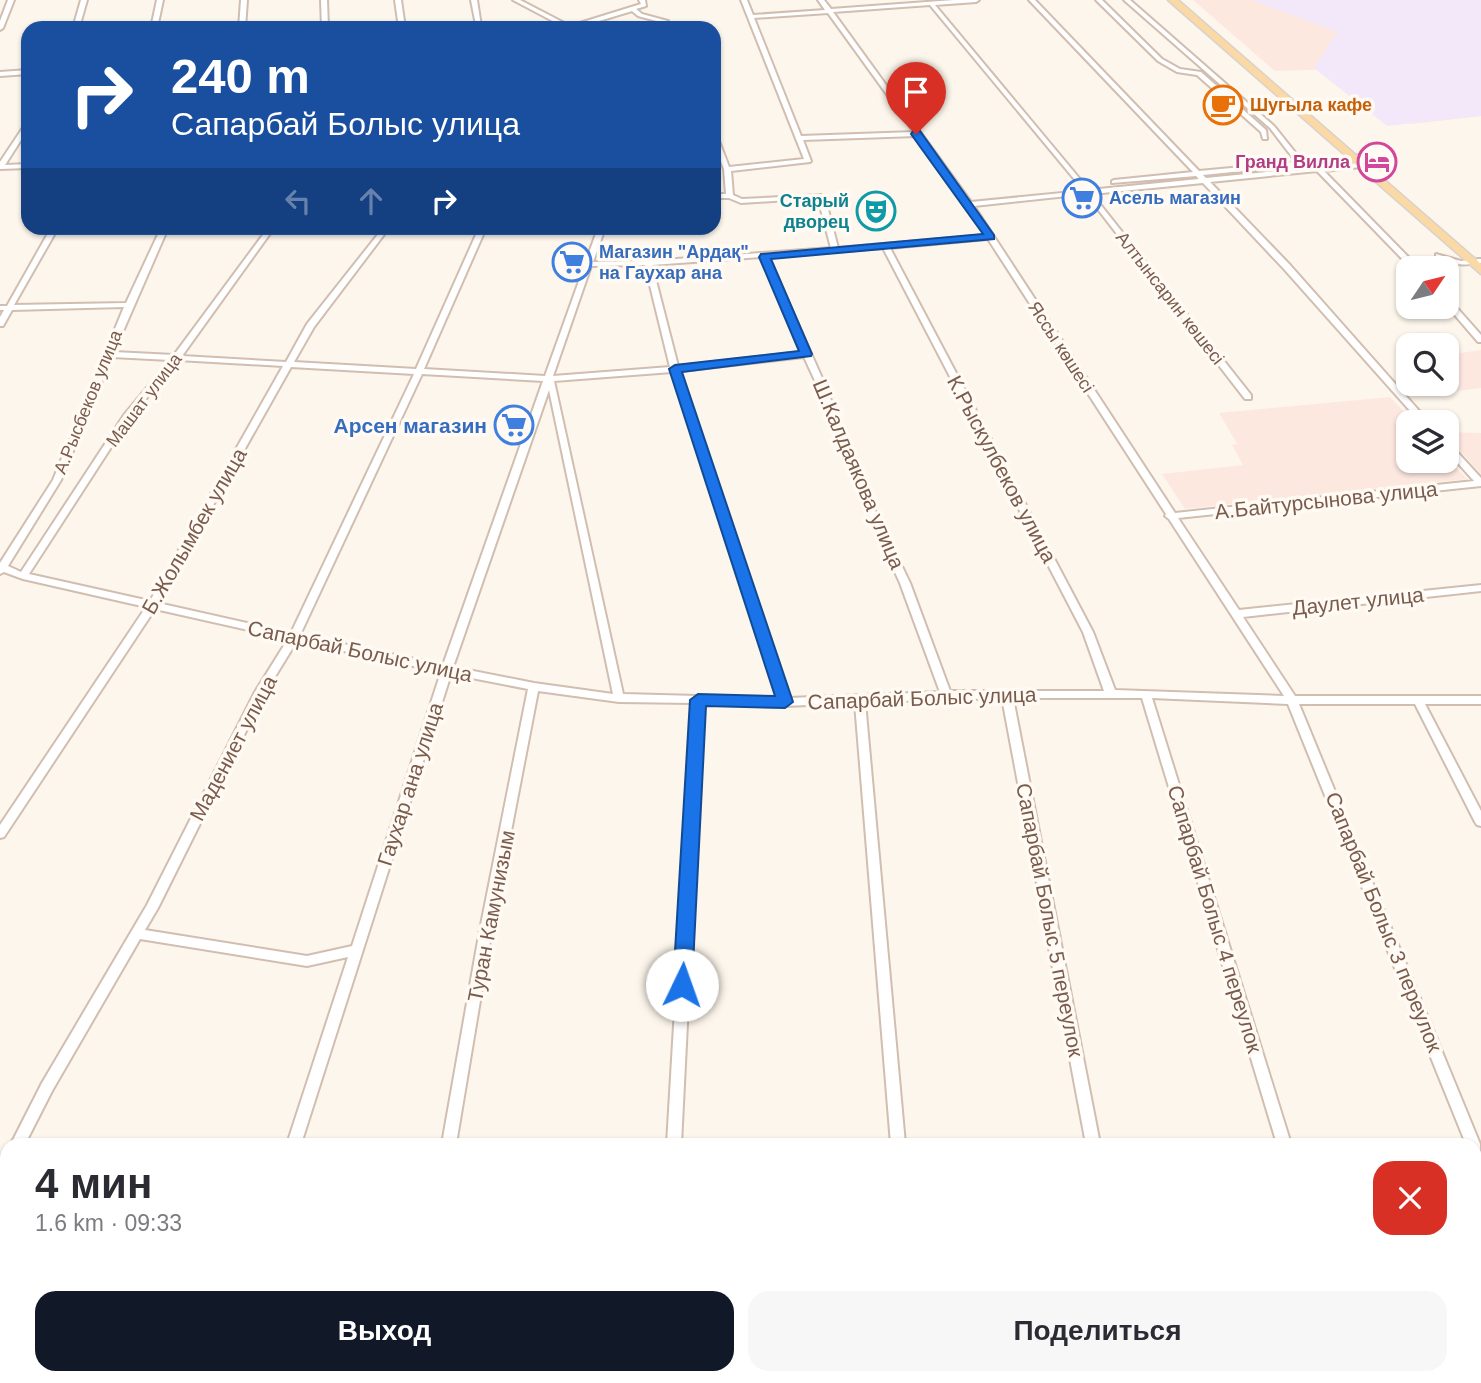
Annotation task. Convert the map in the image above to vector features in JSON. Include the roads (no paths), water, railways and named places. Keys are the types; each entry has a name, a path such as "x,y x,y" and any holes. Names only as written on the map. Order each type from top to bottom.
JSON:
{"main road":[{"path":"1173,0 1479,263"},
{"path":"1179,0 1324,129"}],"street":[{"path":"0,28 11,0"},
{"path":"78,21 84,0"},
{"path":"156,21 160,0"},
{"path":"242,21 244,0"},
{"path":"324,0 325,21"},
{"path":"398,0 401,21"},
{"path":"474,0 478,21"},
{"path":"516,0 556,21"},
{"path":"727,169 807,163 744,0"},
{"name":"Яссы көшесі","path":"821,0 966,201 1292,700"},
{"path":"751,17 976,0"},
{"path":"1032,0 1287,267 1414,410"},
{"path":"1099,0 1160,60 1179,71 1199,73 1264,131 1265,138"},
{"path":"1127,0 1272,127 1300,163"},
{"path":"593,21 634,10 644,5 643,1"},
{"name":"Алтынсарин көшесі","path":"932,4 1084,189 1248,397"},
{"path":"634,10 639,15 662,21"},
{"path":"620,21 639,15"},
{"path":"0,74 21,72"},
{"path":"799,138 916,134"},
{"path":"0,167 21,135"},
{"path":"721,154 727,169 730,196"},
{"path":"1084,189 1198,173 1300,163 1362,161"},
{"path":"966,201 1319,169 1362,161"},
{"path":"0,167 21,166"},
{"path":"1319,169 1403,256"},
{"path":"721,196 730,196 741,201 815,195 822,198 835,250"},
{"path":"0,324 4,308 50,235"},
{"name":"А.Рысбеков улица","path":"1,568 57,480 108,354 161,235"},
{"name":"Машат улица","path":"23,576 127,417 176,359 266,235"},
{"name":"Б.Жолымбек улица","path":"0,834 152,606 310,326 381,235"},
{"name":"Мадениет улица","path":"21,1138 47,1087 137,933 260,692 294,638 419,371 479,235"},
{"name":"Гаухар ана улица","path":"296,1138 447,669 598,235"},
{"path":"588,264 765,257 990,237"},
{"name":"К.Рыскулбеков улица","path":"886,246 1088,632 1111,694"},
{"name":"Ш.Калдаякова улица","path":"765,257 822,387 856,479 905,583 946,695"},
{"path":"1460,262 1479,263"},
{"path":"648,263 675,369 785,702"},
{"path":"4,308 129,305"},
{"path":"1460,317 1481,340"},
{"path":"108,354 550,379 675,369 806,354"},
{"path":"550,379 620,698"},
{"path":"1459,459 1481,483"},
{"name":"А.Байтурсынова улица","path":"1170,516 1481,483"},
{"name":"Сапарбай Болыс улица","path":"1,568 23,576 294,638 534,687 620,698 785,702 946,695 1146,694 1292,700 1481,700"},
{"name":"Даулет улица","path":"1236,614 1481,588"},
{"name":"Туран Камунизым","path":"450,1138 485,935 534,687"},
{"name":"Сапарбай Болыс 4 переулок","path":"1146,694 1282,1138"},
{"name":"Сапарбай Болыс 5 переулок","path":"1007,695 1092,1138"},
{"path":"674,1138 698,700"},
{"path":"860,700 897,1138"},
{"name":"Сапарбай Болыс 3 переулок","path":"1292,700 1471,1138"},
{"path":"1418,700 1481,822"},
{"path":"137,933 307,961 356,950"}],"place":[{"name":"Шугыла кафе","path":"1223,105"},
{"name":"Гранд Вилла","path":"1377,162"},
{"name":"Асель магазин","path":"1082,198"},
{"name":"Старый дворец","path":"876,211"},
{"name":"Магазин \"Ардақ\" на Гаухар ана","path":"572,262"},
{"name":"Арсен магазин","path":"514,425"}]}
